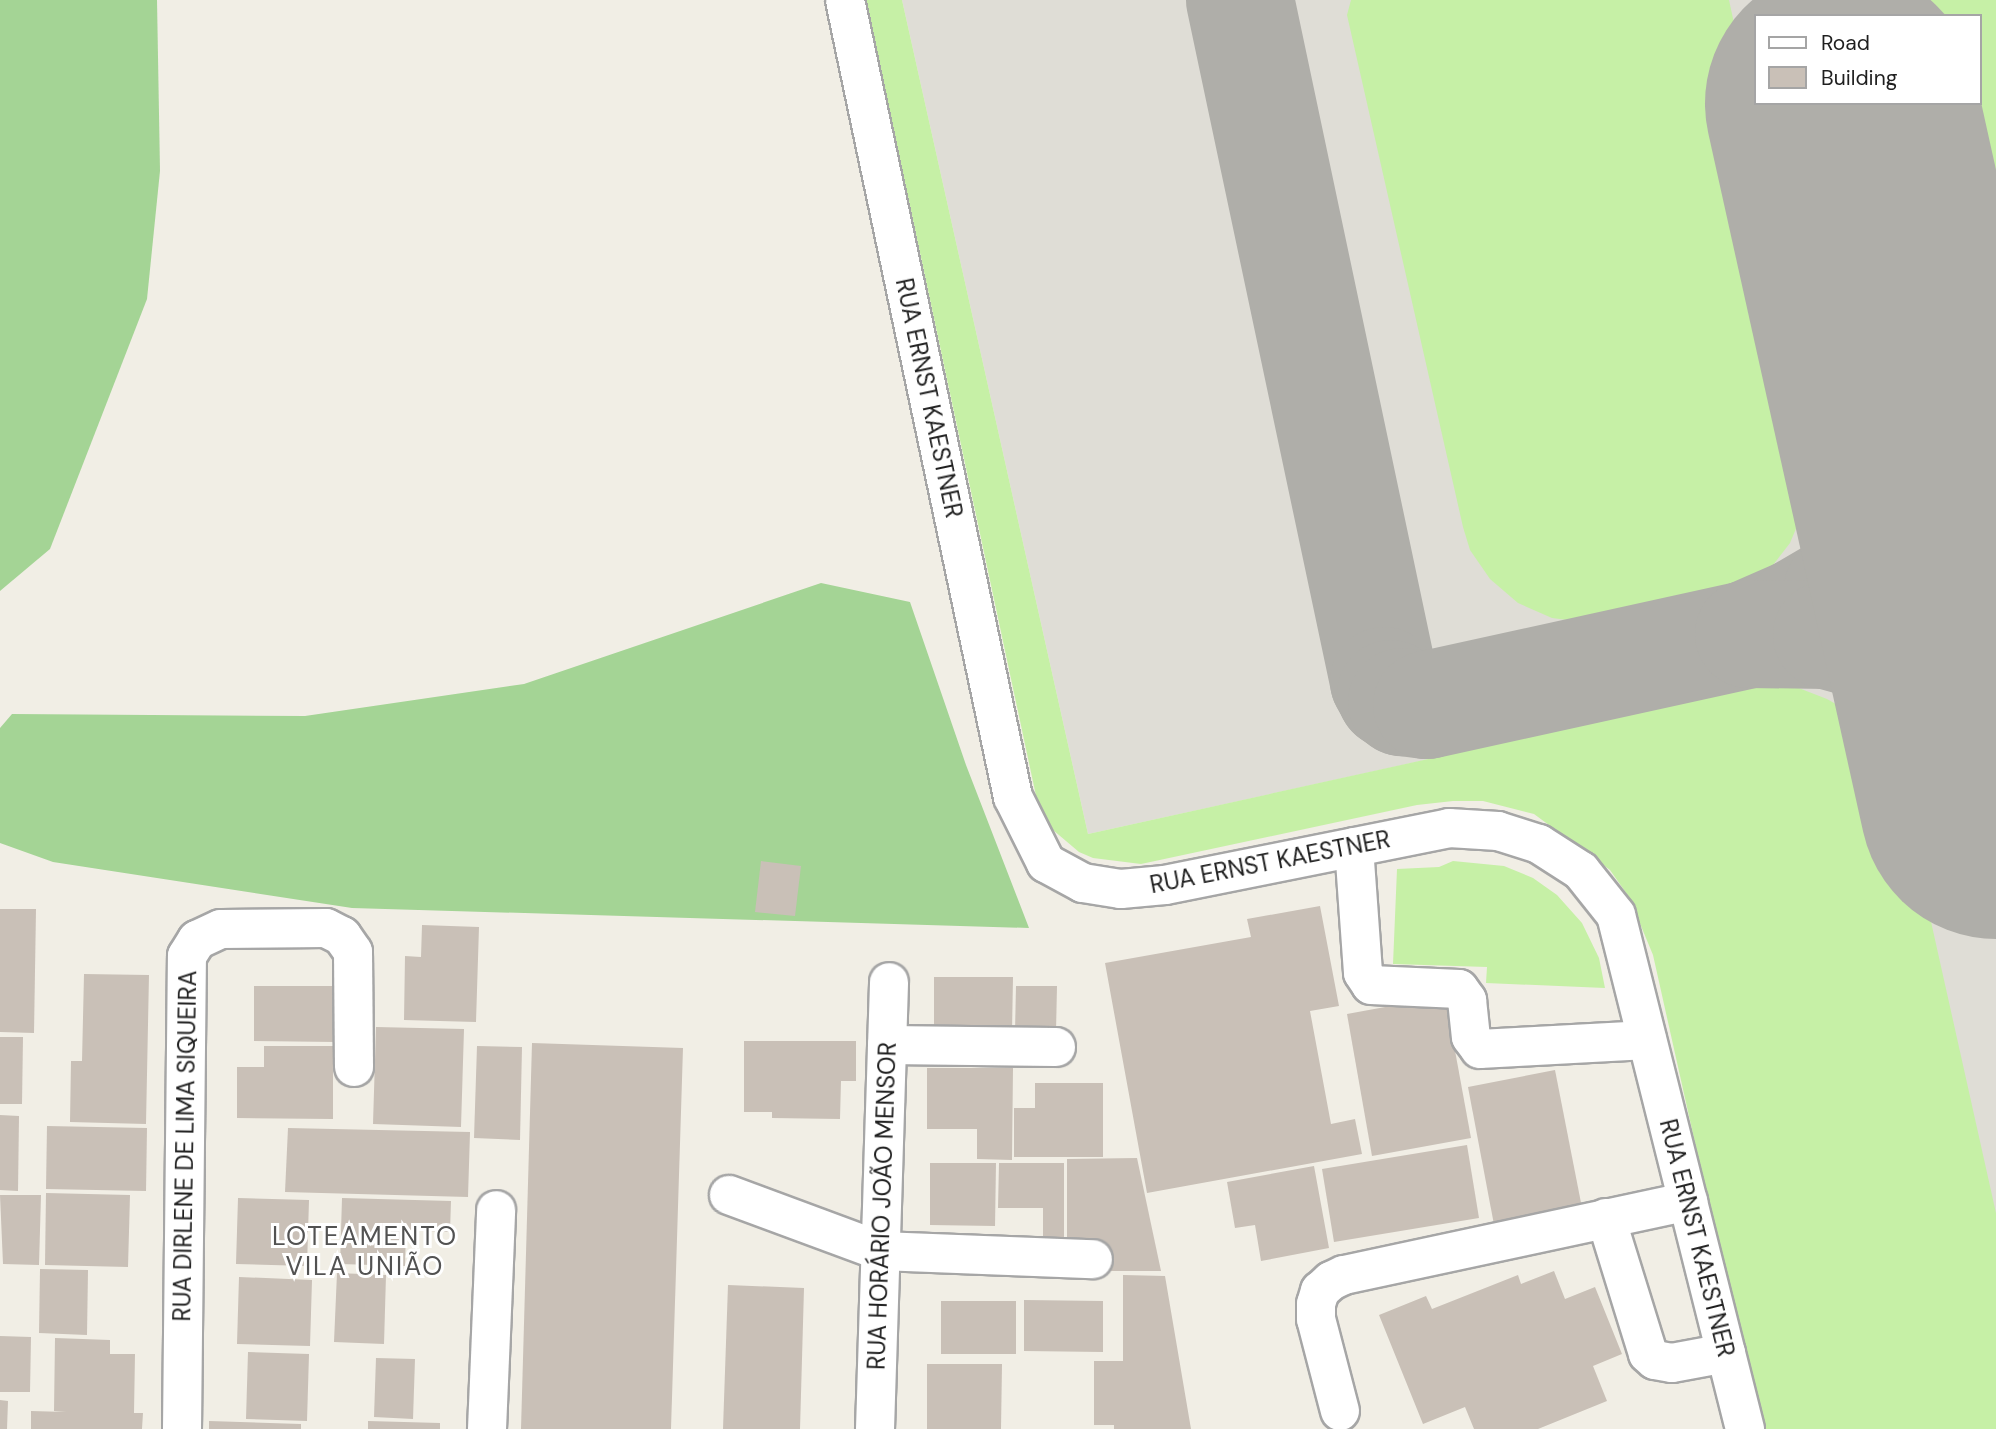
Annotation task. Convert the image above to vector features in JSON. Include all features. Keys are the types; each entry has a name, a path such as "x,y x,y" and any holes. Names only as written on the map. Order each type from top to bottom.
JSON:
{"street":[{"name":"RUA ERNST KAESTNER","path":"845,0 1013,797 1046,863 1083,883 1121,888 1165,885 1449,828 1498,831 1539,844 1581,871 1616,915 1745,1429"},
{"path":"1354,847 1363,973 1371,985 1459,989 1466,1000 1471,1037 1480,1049 1647,1040"},
{"name":"RUA DIRLENE DE LIMA SIQUEIRA","path":"181,1429 187,956 197,940 221,929 326,928 342,936 353,952 354,1067"},
{"name":"RUA HORÁRIO JOÃO MENSOR","path":"875,1429 889,982"},
{"path":"887,1045 1056,1047"},
{"path":"729,1195 880,1251 1093,1259"},
{"path":"1340,1410 1316,1319 1316,1304 1320,1291 1331,1280 1688,1201"},
{"path":"487,1429 496,1210"},
{"path":"1606,1218 1648,1354 1655,1360 1672,1363 1726,1353"}],"shaded area":[{"path":"902,0 1996,0 1996,1429 1625,832 1480,748 1088,834"}],"green space":[{"path":"0,0 157,0 160,171 147,299 50,549 0,591"},
{"path":"866,0 902,0 1088,834 1478,748 1470,745 1747,681 1791,685 1827,699 1855,715 1878,743 1901,787 1996,1213 1996,1429 1759,1429 1653,955 1629,897 1610,870 1534,814 1483,801 1417,805 1141,864 1093,858 1079,852 1053,830 1038,805"},
{"path":"1351,0 1729,0 1821,427 1805,507 1790,543 1773,565 1712,594 1590,623 1552,618 1518,603 1490,579 1470,550 1463,527 1347,15"},
{"path":"1911,0 1996,0 1996,378 1934,105 1982,105 1982,14 1914,14"},
{"path":"821,583 910,602 966,765 1029,928 352,908 53,862 0,843 0,728 12,714 305,716 524,684"},
{"path":"1453,861 1504,866 1533,878 1557,895 1582,923 1599,958 1605,988 1486,983 1487,967 1393,964 1397,869 1439,867"}],"building":[{"path":"761,861 801,866 795,916 755,912"},
{"path":"1320,906 1339,1006 1310,1011 1331,1124 1355,1119 1362,1154 1147,1193 1105,963 1251,937 1247,919"},
{"path":"0,909 36,909 34,1033 0,1032"},
{"path":"422,925 479,927 476,1022 404,1020 405,956 421,957"},
{"path":"84,974 149,975 146,1124 70,1122 71,1061 82,1061"},
{"path":"934,977 1013,977 1012,1032 934,1032"},
{"path":"254,986 335,986 335,1042 254,1041"},
{"path":"1016,986 1057,986 1056,1032 1015,1032"},
{"path":"1445,996 1471,1138 1372,1156 1347,1014"},
{"path":"376,1027 464,1029 461,1127 373,1124"},
{"path":"0,1037 23,1037 22,1104 0,1104"},
{"path":"744,1041 856,1041 856,1081 841,1081 840,1119 772,1118 772,1112 744,1112"},
{"path":"532,1043 683,1048 671,1429 521,1429"},
{"path":"264,1046 333,1046 333,1119 237,1118 237,1067 264,1067"},
{"path":"477,1046 522,1047 520,1140 474,1138"},
{"path":"927,1068 1013,1068 1012,1160 977,1159 977,1129 927,1129"},
{"path":"1555,1070 1583,1213 1495,1230 1468,1087"},
{"path":"1035,1083 1103,1083 1103,1157 1014,1157 1014,1108 1035,1108"},
{"path":"0,1115 19,1116 18,1191 0,1190"},
{"path":"47,1126 147,1128 146,1191 46,1189"},
{"path":"288,1128 470,1132 468,1197 285,1192"},
{"path":"1467,1145 1479,1218 1334,1242 1322,1169"},
{"path":"1137,1158 1161,1271 1102,1271 1067,1246 1067,1159"},
{"path":"930,1163 996,1163 995,1226 930,1225"},
{"path":"999,1163 1064,1163 1064,1244 1043,1244 1043,1208 998,1208"},
{"path":"1314,1166 1329,1248 1261,1261 1255,1225 1235,1228 1227,1182"},
{"path":"46,1193 130,1195 128,1267 45,1265"},
{"path":"0,1195 41,1195 39,1265 3,1264"},
{"path":"238,1198 309,1200 307,1266 236,1264"},
{"path":"342,1198 451,1201 450,1232 406,1230 405,1266 340,1264"},
{"path":"40,1269 88,1270 87,1335 39,1333"},
{"path":"1554,1271 1565,1299 1595,1287 1622,1354 1593,1366 1607,1401 1538,1429 1474,1429 1465,1407 1423,1424 1379,1315 1426,1296 1432,1309 1518,1275 1521,1284"},
{"path":"337,1273 386,1275 384,1344 334,1342"},
{"path":"1123,1275 1165,1276 1191,1429 1114,1429 1114,1425 1094,1425 1094,1361 1123,1361"},
{"path":"239,1277 312,1280 310,1346 237,1344"},
{"path":"728,1285 804,1288 800,1429 723,1429"},
{"path":"1024,1300 1103,1301 1103,1352 1024,1351"},
{"path":"941,1301 1016,1301 1016,1354 941,1354"},
{"path":"0,1336 31,1337 30,1392 0,1392"},
{"path":"55,1338 110,1340 110,1354 135,1354 134,1413 143,1413 142,1429 31,1429 31,1411 66,1412 54,1411"},
{"path":"248,1352 309,1354 307,1421 246,1419"},
{"path":"376,1358 415,1359 413,1419 374,1417"},
{"path":"927,1364 1002,1364 1001,1429 927,1429"},
{"path":"0,1400 8,1401 7,1429 0,1429"},
{"path":"209,1421 301,1424 301,1429 209,1429"},
{"path":"368,1421 440,1423 440,1429 368,1429"}],"taxiway":[{"path":"1240,0 1384,681 1391,694 1402,702 1427,705 1749,634 1799,612 1838,589 1874,557 1893,533 1907,509 1913,485 1913,425"},
{"path":"1913,425 1941,509 1953,528 1996,561"},
{"path":"1749,634 1827,635 1899,655 1938,686 1984,743"}],"runway":[{"path":"1841,105 1996,802"}],"district":[{"name":"LOTEAMENTO VILA UNIÃO","path":"365,1252"}]}
